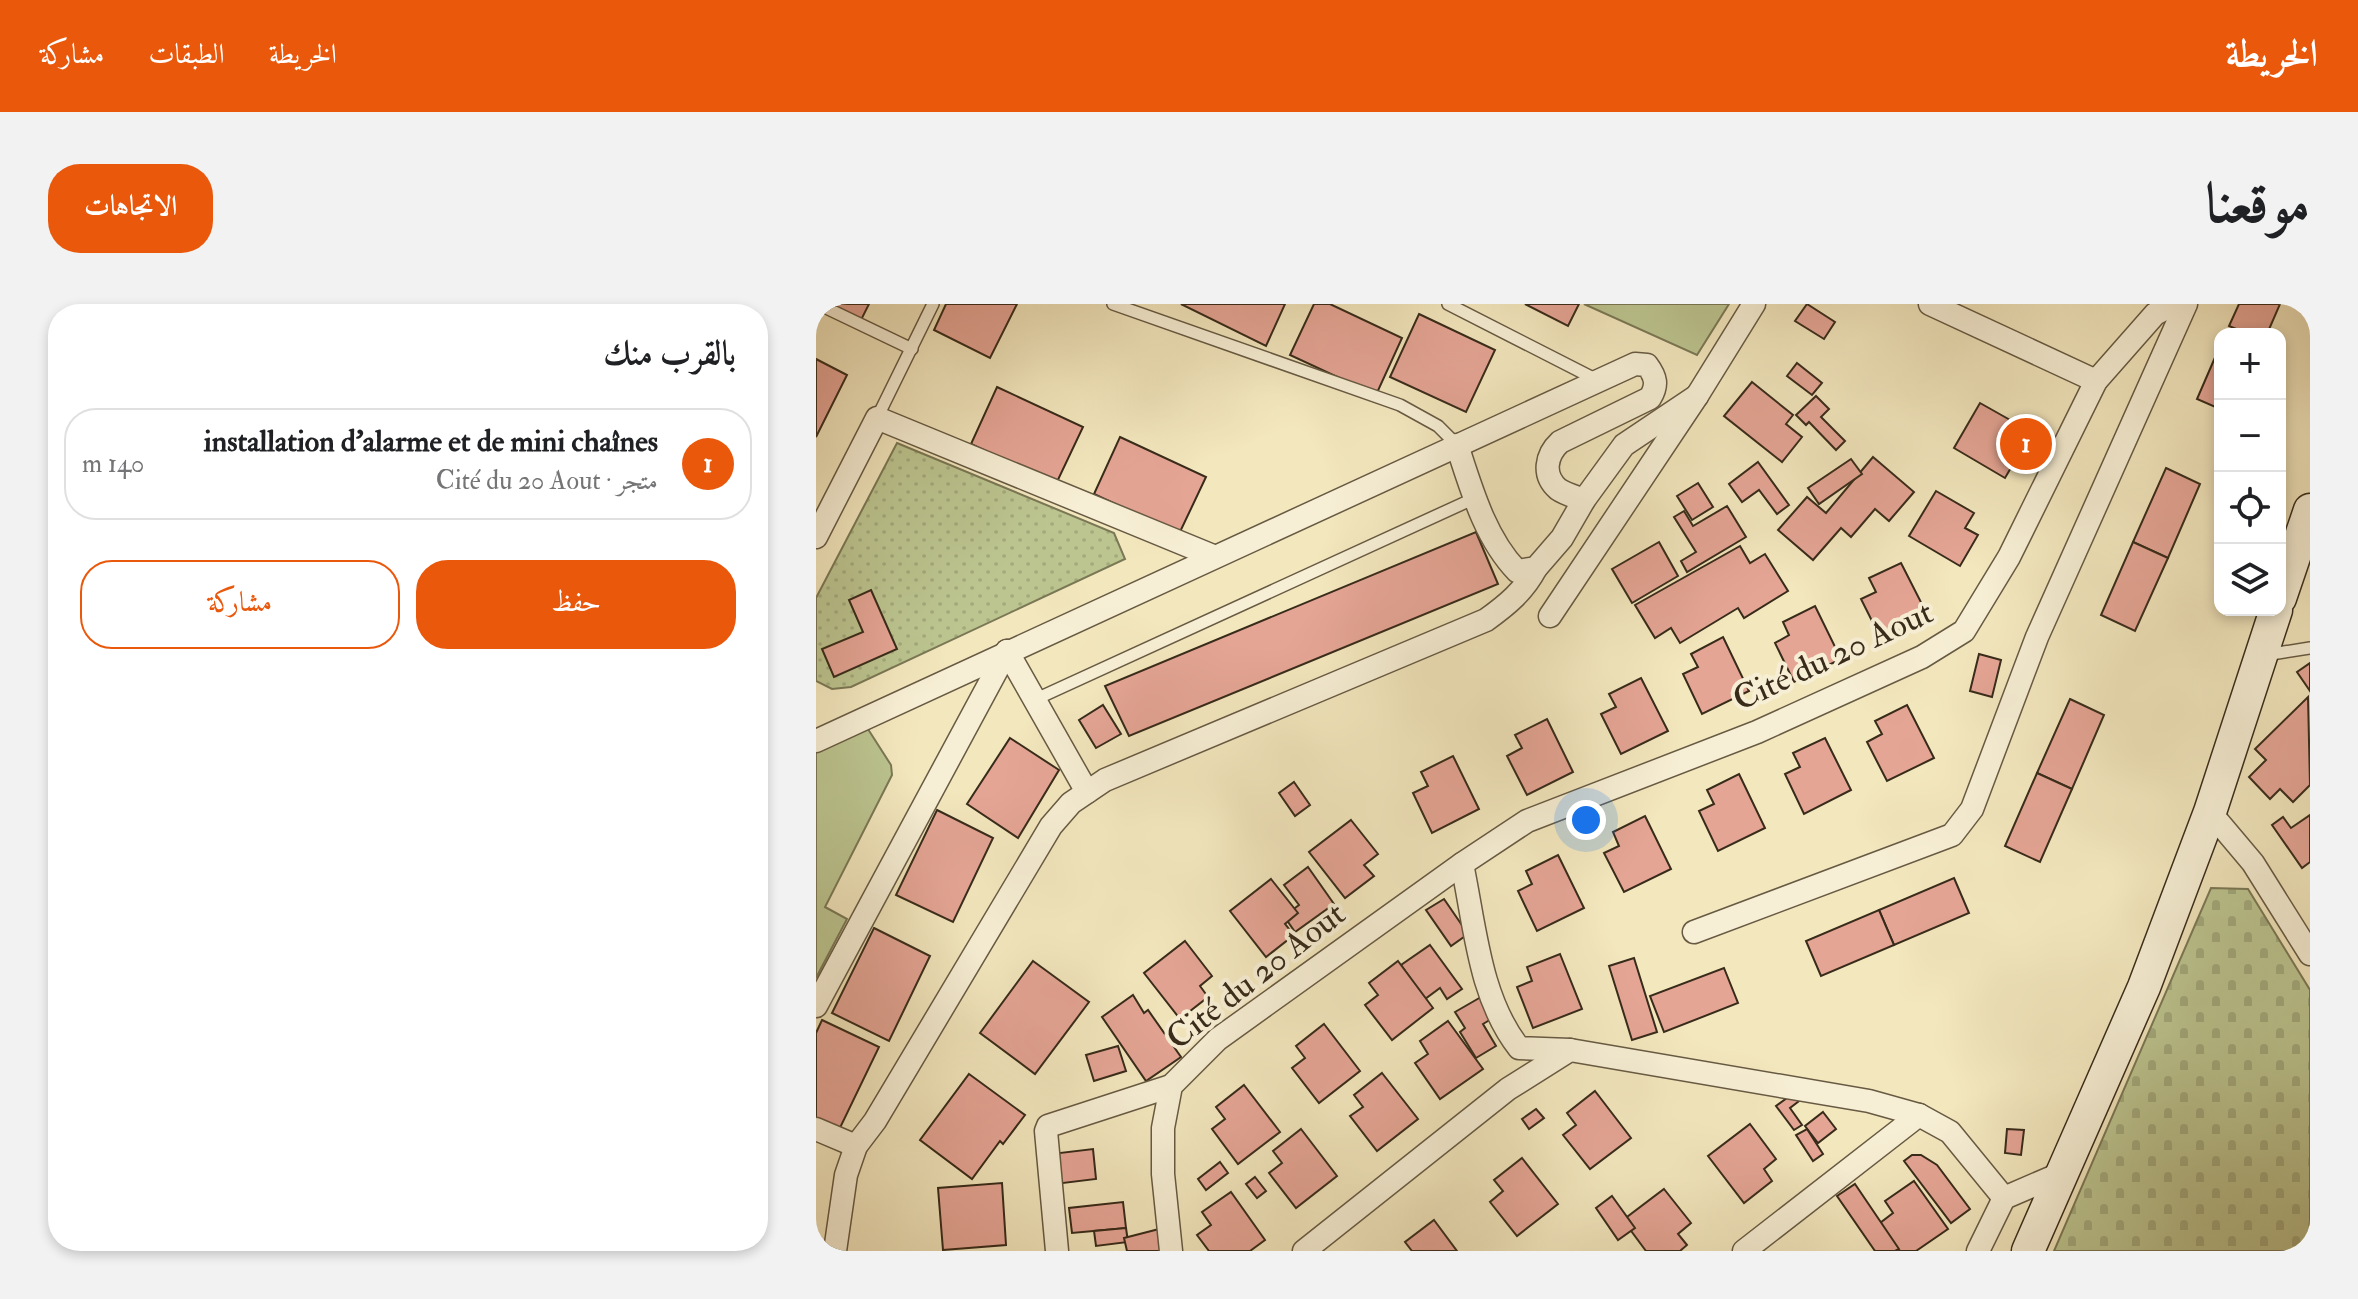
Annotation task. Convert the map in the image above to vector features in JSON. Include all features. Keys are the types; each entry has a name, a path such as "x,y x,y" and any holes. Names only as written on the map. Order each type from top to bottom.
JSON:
{"street":[{"path":"1550,616 1697,396 1754,304"},
{"path":"1930,304 2096,381"},
{"name":"Cité du 20 Aout","path":"1057,1251 1048,1126 1171,1086 1218,1039 1527,821 1757,732 1922,657 1964,631 2009,557 2096,381 2155,314 2174,304"},
{"path":"1694,932 1952,835 1972,809 2037,637 2186,304"},
{"path":"816,741 1635,364 1647,365 1655,375 1656,389 1650,398 1560,442 1550,451 1549,476 1559,490 1584,500"},
{"path":"835,1251 846,1175 856,1146 875,1121 1051,826 1071,803 1105,780 1486,620 1512,601 1529,582 1624,445 1697,396"},
{"path":"816,537 877,418 1213,556"},
{"path":"1457,445 1475,498 1503,556 1517,571 1536,568"},
{"path":"2286,580 2310,510"},
{"path":"2028,1251 2144,987 2210,812 2274,616"},
{"path":"1007,651 1087,792"},
{"path":"816,1006 1007,651"},
{"path":"2210,812 2253,863 2310,954"},
{"path":"1462,864 1490,996 1502,1027 1519,1048 1570,1050 1869,1101 1919,1115 1950,1132 2004,1198"},
{"path":"1304,1251 1508,1089 1570,1050"},
{"name":"Cité du 20 Aout","path":"1171,1086 1163,1128 1163,1174 1171,1251"},
{"path":"1744,1251 1919,1115"},
{"path":"816,1129 856,1146"},
{"path":"1978,1251 2004,1198 2062,1173"}],"lane":[{"path":"818,304 912,349"},
{"path":"877,418 933,304"},
{"path":"1113,304 1400,405 1438,426 1457,445"},
{"path":"1448,304 1598,381"},
{"path":"1034,700 1475,498"},
{"path":"2260,656 2310,648"}],"green space":[{"path":"1584,304 1729,304 1697,355"},
{"path":"897,443 1114,533 1125,559 851,687 832,689 816,681 816,598"},
{"path":"866,726 891,765 892,775 825,907 847,919 816,978 816,750"},
{"path":"2211,888 2248,889 2310,990 2310,1251 2054,1251"}],"building":[{"path":"830,304 869,304 861,320"},
{"path":"946,304 1017,304 990,358 934,330"},
{"path":"1181,304 1285,304 1266,346"},
{"path":"1314,304 1330,304 1402,338 1376,395 1290,355"},
{"path":"1525,304 1579,304 1568,326"},
{"path":"1807,304 1835,322 1824,339 1795,321"},
{"path":"2239,304 2280,304 2270,328 2229,326"},
{"path":"1419,314 1495,350 1466,412 1390,377"},
{"path":"816,359 847,375 816,437"},
{"path":"2214,360 2214,406 2197,399"},
{"path":"1797,363 1822,383 1812,395 1787,376"},
{"path":"1752,382 1793,415 1786,424 1802,437 1782,462 1724,416"},
{"path":"997,387 1083,427 1056,484 971,444"},
{"path":"1816,396 1829,409 1821,417 1845,441 1836,450 1809,422 1806,425 1796,415"},
{"path":"1980,403 2019,425 2010,439 2023,447 2005,478 1954,448"},
{"path":"1120,437 1206,477 1179,534 1094,494"},
{"path":"1873,457 1914,492 1889,521 1875,509 1851,537 1841,528 1813,560 1778,530 1807,497 1826,513"},
{"path":"1851,459 1862,474 1819,504 1808,488"},
{"path":"1758,462 1789,505 1777,514 1759,490 1742,502 1729,484"},
{"path":"2166,468 2200,484 2168,558 2133,542"},
{"path":"1698,483 1713,507 1692,520 1677,496"},
{"path":"1936,491 1974,513 1965,528 1978,535 1960,566 1909,536"},
{"path":"1727,506 1746,537 1687,572 1681,561 1696,552 1674,517 1684,511 1693,526"},
{"path":"1476,532 1498,584 1129,736 1105,686"},
{"path":"1659,542 1678,576 1632,603 1612,569"},
{"path":"2133,542 2168,558 2135,631 2101,615"},
{"path":"1740,546 1750,563 1765,554 1788,591 1744,618 1738,608 1680,643 1671,628 1655,638 1635,605"},
{"path":"1901,563 1928,616 1881,639 1861,599 1876,592 1869,578"},
{"path":"871,590 897,649 834,677 822,649 863,632 849,600"},
{"path":"1815,606 1841,659 1794,682 1775,643 1789,635 1783,622"},
{"path":"1723,637 1749,691 1702,714 1683,674 1698,667 1691,654"},
{"path":"1979,654 2001,660 1992,697 1970,691"},
{"path":"2310,663 2310,691 2297,672"},
{"path":"1641,678 1668,731 1621,754 1601,714 1616,707 1609,694"},
{"path":"2308,697 2310,785 2293,802 2280,789 2270,799 2249,777 2266,760 2255,749"},
{"path":"2070,699 2104,715 2072,789 2037,773"},
{"path":"1103,705 1121,734 1096,748 1079,720"},
{"path":"1907,705 1934,758 1887,781 1867,742 1882,734 1875,721"},
{"path":"1547,719 1573,772 1527,795 1507,756 1522,748 1515,735"},
{"path":"1010,738 1059,770 1018,838 967,804"},
{"path":"1825,738 1851,790 1804,814 1785,774 1800,767 1793,753"},
{"path":"1453,756 1479,809 1432,833 1413,793 1428,786 1421,772"},
{"path":"2037,773 2072,789 2040,862 2005,846"},
{"path":"1739,774 1765,828 1718,851 1699,811 1714,804 1707,790"},
{"path":"1294,782 1310,805 1295,816 1279,793"},
{"path":"937,810 993,838 953,922 896,895"},
{"path":"2310,815 2310,862 2302,868 2272,825 2283,817 2291,828"},
{"path":"1645,816 1671,869 1624,892 1604,853 1619,846 1613,832"},
{"path":"1351,820 1378,854 1364,865 1374,876 1345,898 1309,852"},
{"path":"1558,855 1584,908 1537,931 1518,891 1532,884 1526,871"},
{"path":"1308,867 1334,904 1295,932 1284,916 1299,905 1284,885"},
{"path":"1954,878 1969,913 1894,945 1879,910"},
{"path":"1271,879 1298,913 1285,924 1294,935 1266,957 1230,911"},
{"path":"1444,899 1468,934 1451,946 1426,910"},
{"path":"1879,910 1894,945 1821,976 1806,941"},
{"path":"874,928 930,956 889,1041 832,1013"},
{"path":"1185,941 1212,976 1200,986 1208,997 1180,1019 1144,973"},
{"path":"1430,945 1462,989 1447,999 1440,988 1425,999 1401,965"},
{"path":"1560,954 1582,1009 1533,1028 1517,987 1532,981 1527,967"},
{"path":"1634,958 1657,1032 1632,1040 1609,966"},
{"path":"1033,961 1089,1002 1035,1074 980,1033"},
{"path":"1398,961 1433,1008 1392,1040 1365,1005 1378,995 1369,983"},
{"path":"1724,968 1738,1003 1664,1032 1650,996"},
{"path":"1133,995 1144,1013 1148,1010 1181,1057 1146,1081 1102,1017"},
{"path":"1481,997 1493,1018 1483,1024 1496,1046 1476,1058 1460,1032 1465,1028 1455,1012"},
{"path":"822,1020 879,1047 838,1132 816,1121 816,1033"},
{"path":"1448,1021 1483,1069 1440,1099 1415,1063 1428,1054 1420,1041"},
{"path":"1324,1024 1360,1071 1319,1103 1292,1068 1305,1058 1296,1046"},
{"path":"1118,1046 1126,1071 1094,1081 1086,1055"},
{"path":"1382,1073 1418,1119 1377,1151 1350,1116 1363,1107 1354,1095"},
{"path":"969,1074 1025,1115 1003,1144 1000,1141 972,1179 920,1140"},
{"path":"1244,1085 1280,1132 1238,1164 1212,1129 1225,1119 1216,1107"},
{"path":"1798,1090 1803,1098 1790,1108 1802,1125 1794,1130 1776,1106"},
{"path":"1595,1091 1631,1138 1590,1169 1563,1135 1576,1125 1567,1113"},
{"path":"1536,1109 1544,1118 1529,1129 1522,1119"},
{"path":"1823,1112 1836,1129 1818,1143 1805,1126"},
{"path":"1750,1124 1776,1159 1764,1169 1772,1181 1744,1203 1708,1156"},
{"path":"1301,1129 1337,1176 1296,1208 1269,1173 1282,1163 1273,1151"},
{"path":"1807,1129 1823,1154 1813,1161 1796,1135"},
{"path":"2007,1129 2024,1130 2021,1155 2005,1153"},
{"path":"1093,1149 1096,1179 1055,1184 1051,1154"},
{"path":"1912,1155 1921,1155 1937,1165 1970,1209 1951,1223 1904,1161"},
{"path":"1522,1158 1558,1204 1517,1236 1490,1202 1503,1191 1494,1180"},
{"path":"1220,1162 1228,1173 1206,1190 1198,1179"},
{"path":"1255,1177 1266,1191 1257,1198 1246,1184"},
{"path":"1914,1181 1948,1229 1916,1251 1899,1251 1880,1223 1893,1213 1885,1201"},
{"path":"1002,1183 1006,1245 943,1250 938,1188"},
{"path":"1855,1184 1899,1249 1875,1251 1837,1196"},
{"path":"1664,1189 1691,1223 1678,1234 1687,1245 1680,1251 1646,1251 1623,1220"},
{"path":"1231,1192 1265,1240 1250,1251 1209,1251 1197,1235 1211,1225 1202,1212"},
{"path":"1612,1196 1635,1228 1618,1240 1596,1208"},
{"path":"1123,1202 1126,1228 1072,1233 1069,1208"},
{"path":"1434,1220 1457,1251 1412,1251 1405,1242"},
{"path":"1126,1228 1128,1242 1096,1246 1094,1231"},
{"path":"1159,1229 1164,1251 1127,1251 1124,1238"}],"place":[{"name":"installation d'alarme et de mini chaînes","path":"2026,444"}]}
